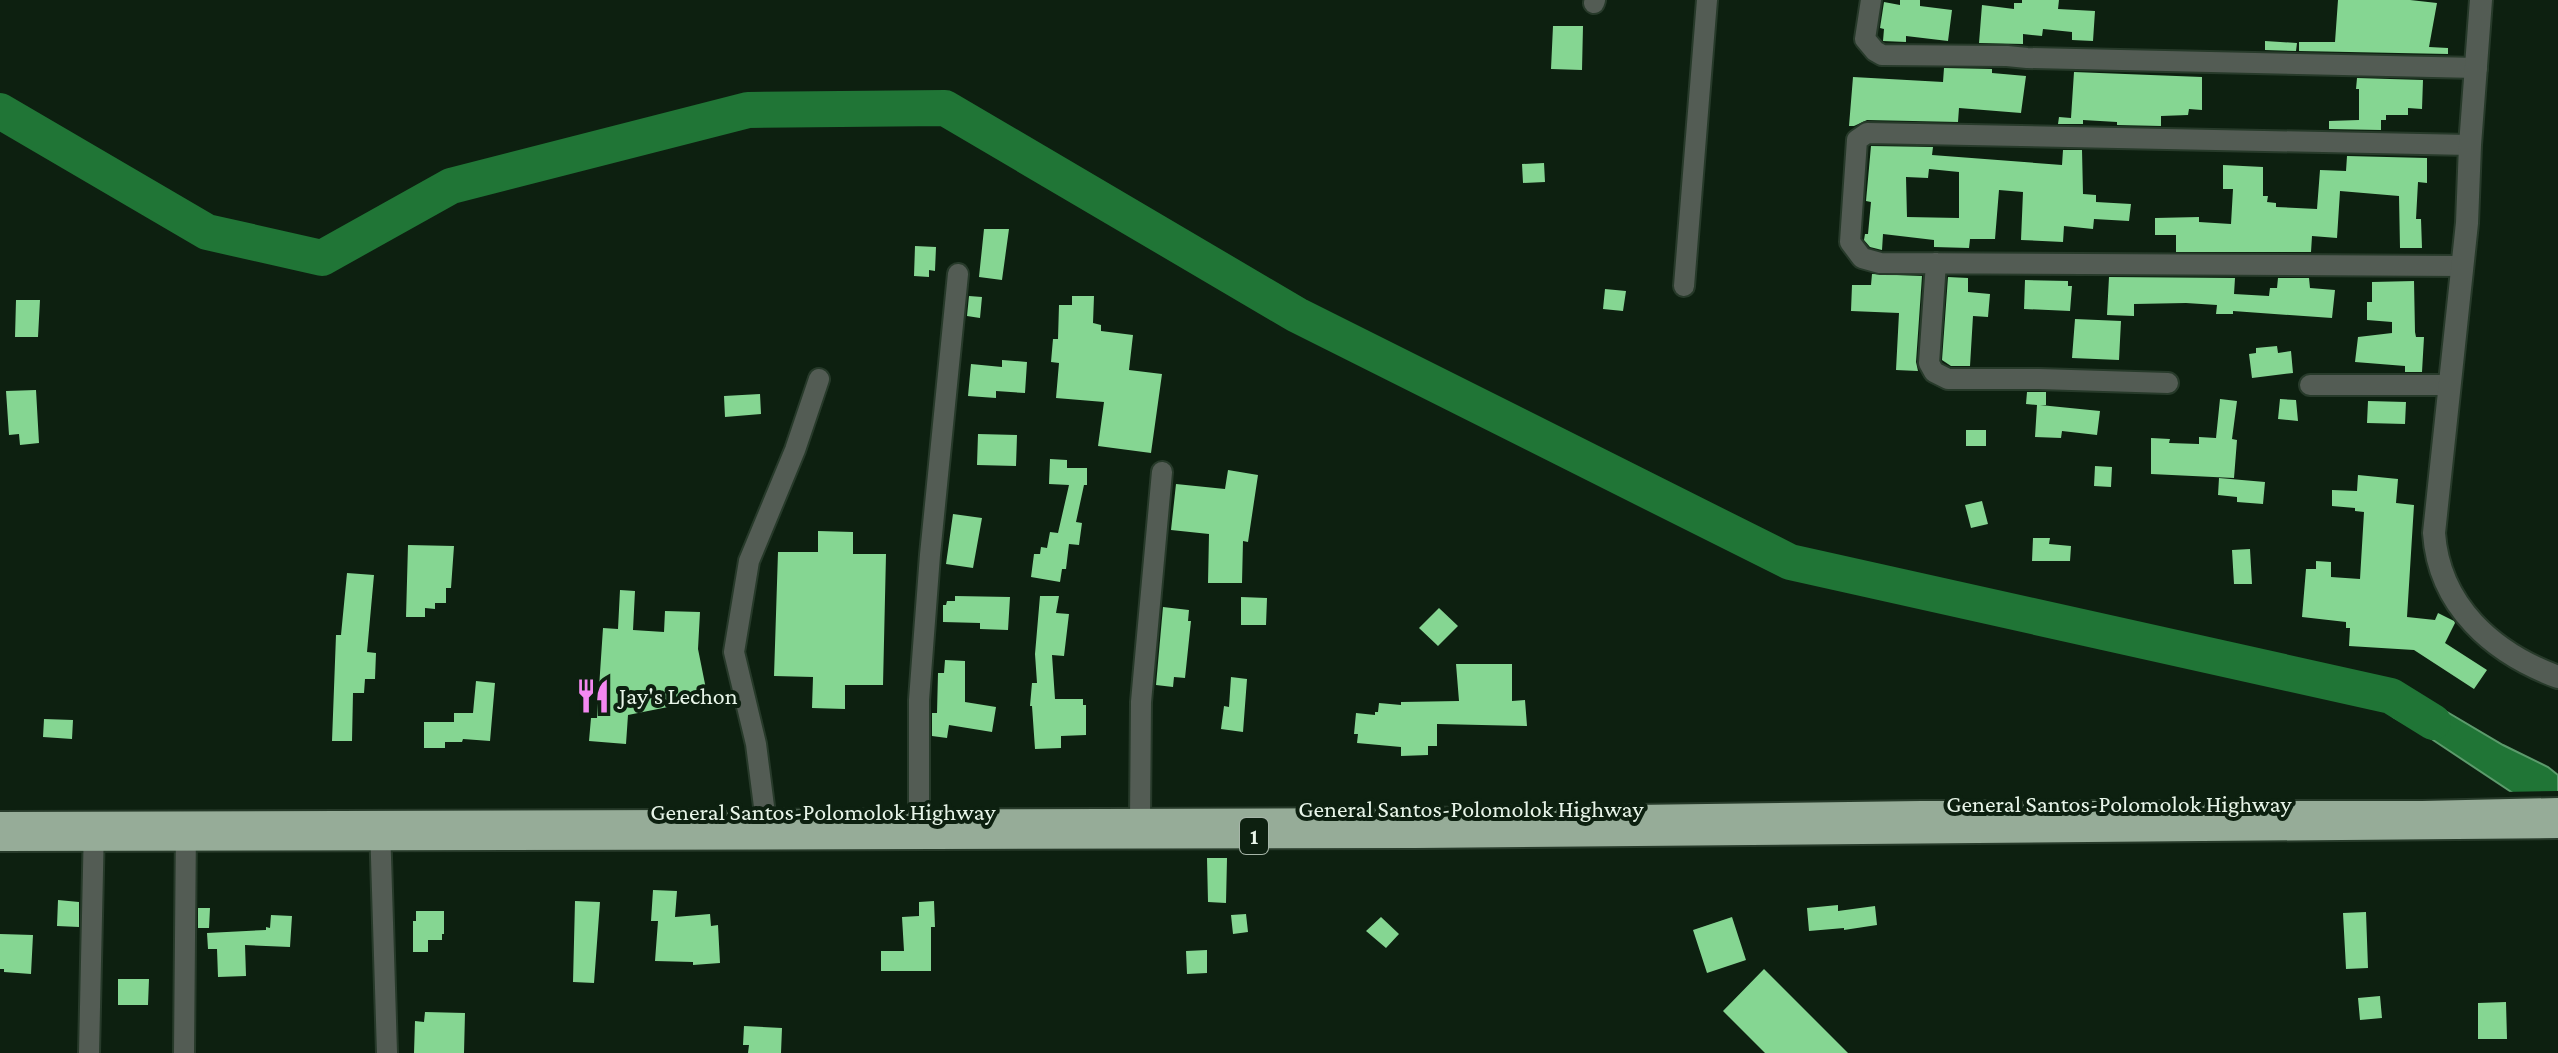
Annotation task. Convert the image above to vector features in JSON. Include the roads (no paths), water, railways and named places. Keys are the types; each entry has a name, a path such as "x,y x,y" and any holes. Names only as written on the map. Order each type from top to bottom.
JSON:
{"highway":[{"name":"1","path":"0,840 94,832 766,822 2558,809"},
{"name":"1","path":"0,823 94,832"},
{"name":"General Santos-Polomolok Highway","path":"380,830 1416,837 2558,827"}],"street":[{"path":"1684,286 1707,0"},
{"path":"1871,0 1865,39 1882,55 2477,68"},
{"path":"2481,0 2467,223 2434,533 2436,553 2454,599 2483,635 2529,666 2558,677"},
{"path":"2461,266 1880,263 1862,258 1851,246 1851,212 1857,140 1863,134 2470,145"},
{"path":"1936,263 1929,363 1939,376 1948,379 2168,383"},
{"path":"919,821 919,700 958,274"},
{"path":"766,822 756,744 734,652 749,561 795,450 819,379"},
{"path":"2310,385 2449,385"},
{"path":"1140,820 1141,702 1162,472"},
{"path":"380,830 387,1053"},
{"path":"184,1053 186,831"},
{"path":"89,1053 94,832"}],"waterway":[{"path":"0,111 207,232 322,258 451,186 748,110 945,108 1297,315 1790,562 2391,696 2433,722"}],"place":[{"name":"Jay's Lechon","path":"593,696"}]}
